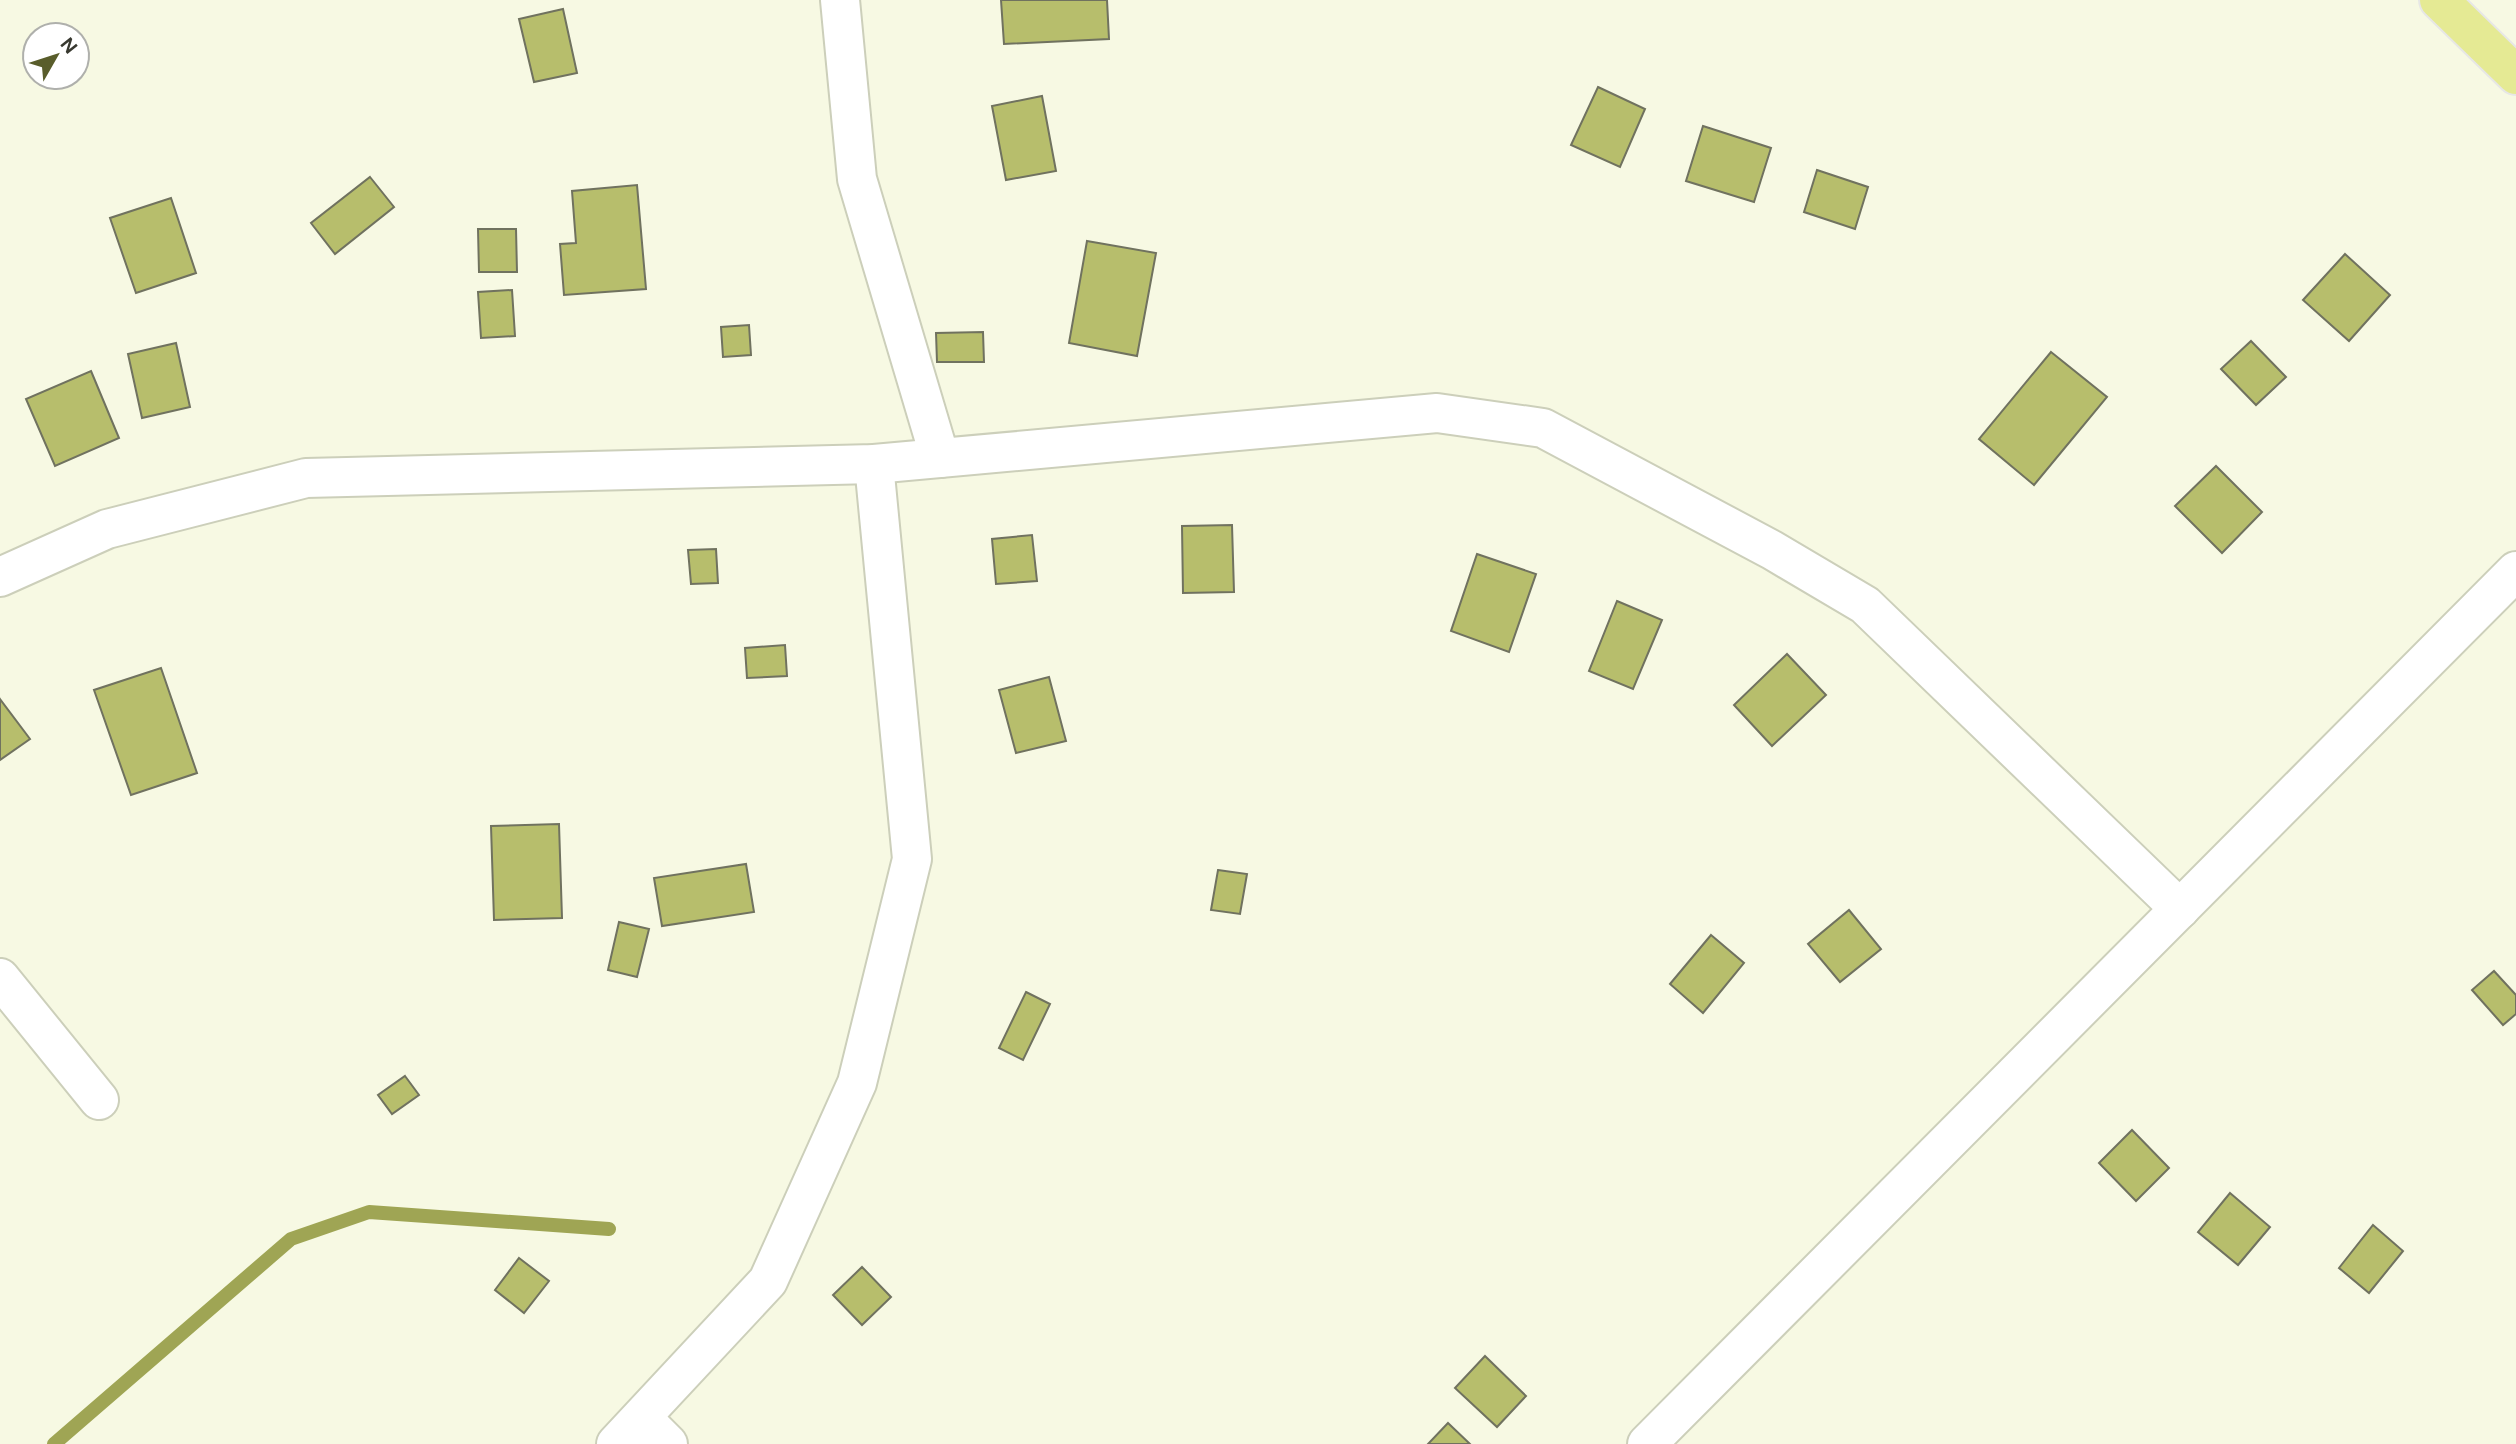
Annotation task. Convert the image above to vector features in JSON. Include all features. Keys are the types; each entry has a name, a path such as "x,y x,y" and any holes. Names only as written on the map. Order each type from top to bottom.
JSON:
{"main road":[{"path":"2439,0 2516,75"}],"street":[{"path":"840,0 857,179 940,458"},
{"path":"0,577 107,530 306,478 874,464 1437,413 1543,428 1772,550 1865,605 2180,909"},
{"path":"642,1435 768,1281 858,1083 912,859 874,464"},
{"path":"1647,1444 2516,571"},
{"path":"0,978 99,1100"}],"building":[{"path":"1001,0 1107,0 1109,39 1004,44"},
{"path":"563,9 577,73 534,82 519,19"},
{"path":"1598,87 1645,109 1620,167 1571,145"},
{"path":"1042,96 1056,171 1006,180 992,106"},
{"path":"1703,126 1771,148 1754,202 1686,181"},
{"path":"1817,170 1868,187 1855,229 1804,212"},
{"path":"370,177 394,207 335,254 311,223"},
{"path":"637,185 646,289 564,295 560,244 576,243 572,191"},
{"path":"171,198 196,273 136,293 110,218"},
{"path":"478,229 516,229 517,272 479,272"},
{"path":"1087,241 1156,253 1137,356 1069,343"},
{"path":"2345,254 2390,295 2349,341 2303,300"},
{"path":"512,290 515,336 481,338 478,292"},
{"path":"749,325 751,355 723,357 721,327"},
{"path":"983,332 984,362 937,362 936,333"},
{"path":"2251,341 2286,377 2256,405 2221,369"},
{"path":"176,343 190,407 142,418 128,354"},
{"path":"2051,352 2107,397 2034,485 1979,439"},
{"path":"91,371 119,438 55,466 26,399"},
{"path":"2216,466 2262,512 2222,553 2175,506"},
{"path":"1232,525 1234,592 1183,593 1182,526"},
{"path":"1032,535 1037,581 996,584 992,539"},
{"path":"716,549 718,583 691,584 688,550"},
{"path":"1477,554 1536,574 1509,652 1451,631"},
{"path":"1617,601 1662,620 1633,689 1589,671"},
{"path":"785,645 787,676 747,678 745,648"},
{"path":"1787,654 1826,695 1772,746 1734,705"},
{"path":"161,668 197,773 131,795 94,690"},
{"path":"1049,677 1066,741 1016,753 999,690"},
{"path":"0,699 30,739 0,760"},
{"path":"559,824 562,918 494,920 491,826"},
{"path":"746,864 754,912 662,926 654,878"},
{"path":"1218,870 1247,874 1240,914 1211,910"},
{"path":"1849,910 1881,949 1840,982 1808,944"},
{"path":"619,922 649,929 637,977 608,970"},
{"path":"1711,935 1744,963 1703,1013 1670,984"},
{"path":"2494,971 2516,995 2516,1014 2503,1025 2472,990"},
{"path":"1026,992 1050,1004 1023,1060 999,1048"},
{"path":"405,1076 419,1095 392,1114 378,1095"},
{"path":"2132,1130 2169,1168 2136,1201 2099,1163"},
{"path":"2230,1193 2270,1227 2238,1265 2198,1232"},
{"path":"2373,1225 2403,1251 2369,1293 2339,1268"},
{"path":"519,1258 549,1281 524,1313 495,1290"},
{"path":"862,1267 891,1297 862,1325 833,1295"},
{"path":"1485,1356 1526,1396 1497,1427 1455,1388"},
{"path":"1448,1423 1470,1444 1428,1444"}],"waterway":[{"path":"54,1444 291,1239 369,1212 609,1229"}]}
